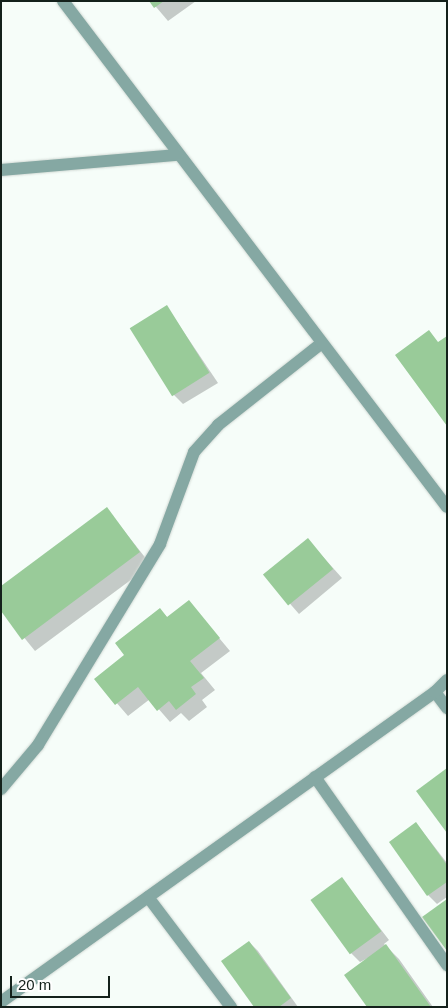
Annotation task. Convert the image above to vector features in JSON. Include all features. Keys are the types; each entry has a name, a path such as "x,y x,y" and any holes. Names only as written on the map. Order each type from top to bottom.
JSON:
{"street":[{"path":"63,1 177,155 447,507"},
{"path":"1,170 177,155"},
{"path":"1,789 38,745 160,544 194,452 218,425 322,343"},
{"path":"1,1002 435,692 447,680"},
{"path":"435,692 447,708"},
{"path":"315,778 447,965"},
{"path":"148,897 231,1007"}],"building":[{"path":"149,1 164,1 154,8"},
{"path":"167,305 209,373 172,396 130,328"},
{"path":"429,330 438,342 447,336 447,426 395,355"},
{"path":"107,507 140,552 22,640 1,611 1,586"},
{"path":"308,538 333,569 288,606 263,575"},
{"path":"189,600 220,638 190,661 204,678 191,687 196,694 176,710 169,701 157,711 138,687 115,705 94,679 124,655 115,643 160,608 167,617"},
{"path":"447,768 447,833 416,791"},
{"path":"416,822 447,865 447,882 427,896 389,842"},
{"path":"342,877 381,931 350,954 310,900"},
{"path":"447,899 447,951 422,917"},
{"path":"249,941 291,998 279,1007 254,1007 221,961"},
{"path":"386,944 431,1007 367,1007 344,975"}]}
